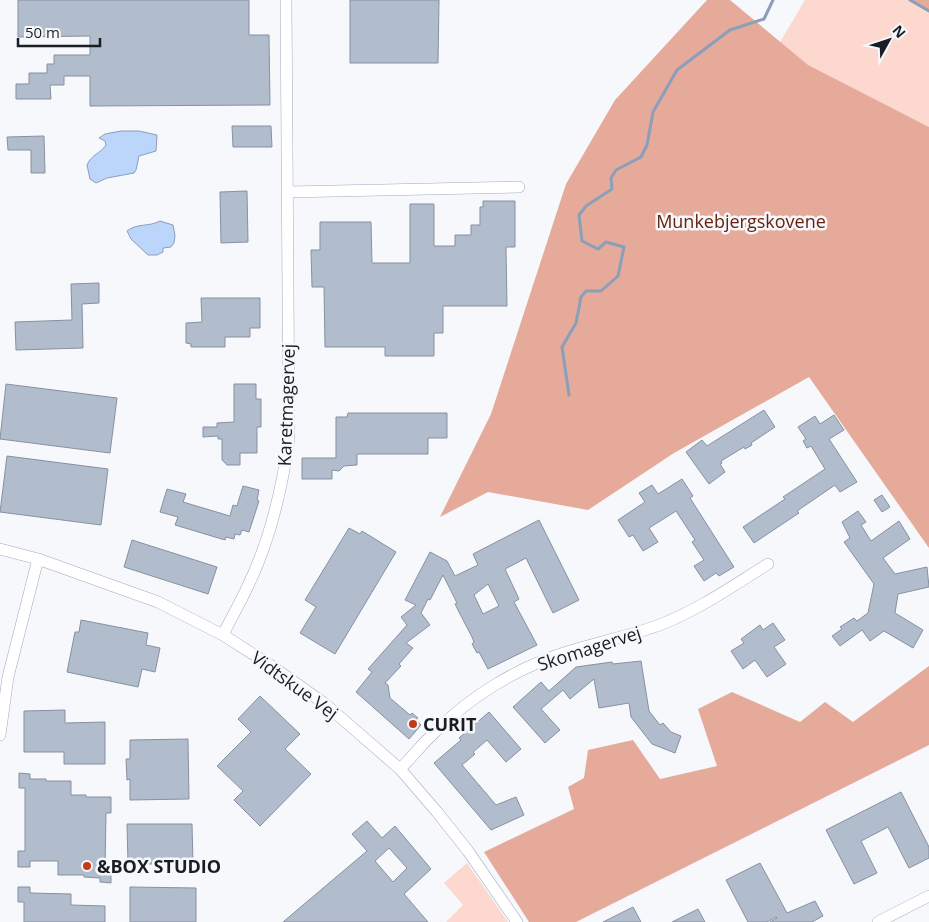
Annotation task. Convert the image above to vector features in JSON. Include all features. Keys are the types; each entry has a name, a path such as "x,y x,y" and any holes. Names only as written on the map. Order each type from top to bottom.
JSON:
{"street":[{"name":"Karetmagervej","path":"223,635 247,589 265,543 284,475 289,438 286,0"},
{"path":"288,192 519,187"},
{"name":"Vidtskue Vej","path":"0,549 38,559 158,602 223,635 325,704 400,770 437,812 468,851 517,922"},
{"path":"0,735 8,676 38,559"},
{"name":"Skomagervej","path":"400,770 436,730 474,699 498,683 540,662 564,653 633,634 663,623 695,608 768,564"},
{"path":"878,922 929,896"}],"shaded area":[{"path":"805,0 908,0 929,11 929,127 808,66 780,42"},
{"path":"467,863 508,922 446,922 463,905 444,883"}],"green space":[{"name":"Munkebjergskovene","path":"707,0 730,0 808,65 929,127 929,548 809,377 674,453 588,510 488,492 440,517 491,414 566,184 615,100"},
{"path":"908,0 929,0 929,11"},
{"path":"929,666 929,745 576,922 529,922 484,852 574,809 568,787 584,778 588,750 633,740 660,779 717,766 698,709 732,692 800,722 825,702 853,722"}],"water":[{"path":"121,131 139,131 157,135 156,151 139,156 134,173 107,178 96,183 90,179 87,165 106,145 105,141 99,138 105,134"},
{"path":"160,221 173,225 174,243 171,247 163,248 163,252 157,255 148,255 131,239 127,231 135,227"}],"building":[{"path":"18,0 249,0 249,35 269,35 270,105 90,106 90,76 64,76 64,85 50,85 51,99 16,99 16,84 29,84 29,73 47,73 47,64 54,64 54,55 90,55 90,36 18,37"},
{"path":"350,0 439,0 438,63 350,63"},
{"path":"232,126 271,126 272,147 233,147"},
{"path":"44,136 45,173 31,173 31,150 8,150 7,137"},
{"path":"247,191 248,242 221,243 220,192"},
{"path":"483,201 515,201 515,247 506,247 507,306 443,306 443,333 434,333 434,356 385,356 385,347 325,347 324,287 312,287 311,250 320,250 320,222 371,222 372,263 410,263 410,204 434,204 434,246 455,246 455,235 471,235 471,225 480,225 480,207 483,207"},
{"path":"99,283 99,303 82,304 83,348 16,350 15,322 72,320 71,284"},
{"path":"201,298 260,298 260,328 250,328 250,337 225,337 225,347 191,347 191,344 186,343 186,323 202,322"},
{"path":"6,384 117,398 110,453 0,439"},
{"path":"234,384 256,384 256,399 261,399 261,427 257,427 257,453 240,453 240,465 227,465 222,460 222,439 218,439 218,436 203,437 203,427 217,427 217,423 234,422"},
{"path":"764,410 775,427 751,443 752,445 745,449 744,447 721,461 722,463 720,464 725,472 709,484 686,452 702,440 707,446"},
{"path":"348,413 447,413 447,438 428,438 428,454 357,454 357,465 344,466 339,471 332,470 332,479 302,479 302,458 336,458 336,417 347,417"},
{"path":"834,415 844,430 829,439 857,482 840,492 835,485 797,511 799,513 754,543 743,527 825,469 811,446 807,448 803,441 806,439 798,427 815,416 820,424"},
{"path":"7,456 108,469 101,525 0,512"},
{"path":"682,479 693,496 690,498 734,567 719,576 716,573 704,581 694,566 704,560 692,542 695,540 676,511 649,528 658,542 643,551 633,535 629,537 618,520 645,502 639,493 652,485 658,494"},
{"path":"243,486 259,490 257,500 259,501 249,532 242,530 240,535 235,534 234,539 226,537 225,540 175,525 178,517 160,512 167,489 186,494 183,502 230,516 233,505 237,506"},
{"path":"882,495 890,507 882,512 874,500"},
{"path":"858,511 866,522 861,525 871,541 899,521 910,539 883,558 895,574 927,567 929,587 898,594 895,613 923,630 913,648 884,631 870,641 862,630 840,646 832,636 842,629 840,627 854,618 857,621 868,613 874,584 844,542 850,538 842,522"},
{"path":"539,520 579,600 553,613 526,558 505,569 519,599 514,602 537,645 488,669 479,652 477,653 472,644 474,642 472,637 443,575 421,613 430,625 406,643 413,648 399,664 401,666 385,683 388,685 390,698 410,715 412,713 418,718 416,720 421,725 409,739 356,692 372,672 368,669 407,625 401,617 416,605 405,600 430,552 447,561 455,576 478,565 473,554","holes":["488,584 499,606 483,614 474,595"]},
{"path":"349,528 360,534 362,531 396,552 335,654 300,633 316,607 305,600"},
{"path":"132,540 217,567 208,594 124,567"},
{"path":"81,620 148,633 146,645 160,648 155,672 142,669 138,687 67,672 75,632 79,632"},
{"path":"773,623 785,640 774,647 786,664 767,677 755,660 743,669 731,651 744,643 741,639 760,625 763,630"},
{"path":"641,661 649,711 660,725 663,723 671,732 681,736 675,753 652,744 631,717 629,703 599,708 594,679 570,699 563,690 541,709 560,730 545,743 513,707 541,682 549,691 576,667 612,662 613,664"},
{"path":"260,696 300,734 285,749 311,774 260,826 234,800 243,791 217,766 251,732 238,719"},
{"path":"65,710 65,723 105,722 105,764 64,764 64,752 24,752 24,711"},
{"path":"489,712 521,749 506,762 487,740 462,765 496,805 516,797 524,815 491,830 434,763"},
{"path":"188,739 189,799 130,800 130,779 127,780 126,759 130,759 130,740"},
{"path":"19,773 30,774 30,779 71,781 71,795 111,797 111,813 106,813 105,868 111,868 111,883 100,882 100,878 84,877 84,875 58,875 58,861 30,861 30,867 18,867 18,851 25,851 25,788 19,788"},
{"path":"901,792 929,847 929,858 909,868 888,827 861,841 877,873 854,884 826,830"},
{"path":"367,821 382,838 395,826 431,869 404,894 428,922 283,922 367,851 352,834","holes":["389,848 407,868 393,882 375,861"]},
{"path":"127,824 192,824 193,864 128,864"},
{"path":"760,863 787,913 815,901 823,916 812,922 770,922 776,917 767,922 748,922 726,880"},
{"path":"18,887 30,887 30,893 71,894 71,905 105,906 105,922 24,922 24,902 18,902"},
{"path":"130,887 196,888 196,922 130,922"},
{"path":"633,907 641,922 603,922"},
{"path":"698,909 705,922 672,922"}],"waterway":[{"path":"569,395 562,347 576,323 581,297 586,291 601,291 618,276 624,247 606,242 598,249 582,241 579,215 586,206 612,189 611,178 616,170 641,157 647,145 653,112 677,70 730,30 764,19 773,0"},
{"path":"910,0 929,11"}],"place":[{"name":"CURIT","path":"413,724"},
{"name":"&BOX STUDIO","path":"87,866"}]}
